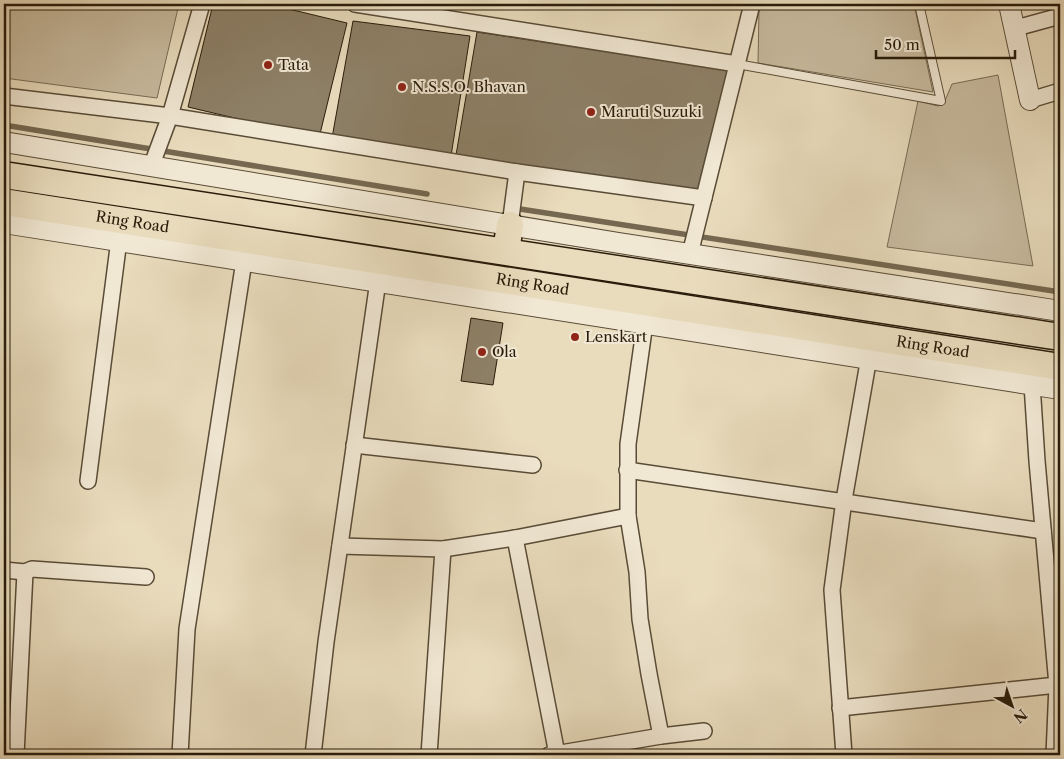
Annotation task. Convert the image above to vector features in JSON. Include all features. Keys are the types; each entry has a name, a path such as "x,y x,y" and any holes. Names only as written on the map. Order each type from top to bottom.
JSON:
{"highway":[{"name":"Ring Road","path":"4,175 1060,337"},
{"name":"Ring Road","path":"4,202 120,231 1060,368"},
{"path":"506,251 511,219"}],"street":[{"path":"152,163 170,116 202,4"},
{"path":"355,4 737,64"},
{"path":"691,249 752,4"},
{"path":"1009,4 1016,28 1030,100 1060,91"},
{"path":"1016,28 1060,16"},
{"path":"4,96 170,116 517,179 704,198"},
{"path":"4,142 511,219 1060,311"},
{"path":"511,219 517,179"},
{"path":"4,223 120,231 244,261 869,357 1060,389"},
{"path":"88,481 120,231"},
{"path":"180,755 187,629 244,261"},
{"path":"313,755 340,546 378,282"},
{"path":"644,323 627,470 628,516 637,572 640,619 661,736"},
{"path":"844,755 832,590 844,500 869,357"},
{"path":"1032,384 1057,685 1054,755"},
{"path":"354,445 533,465"},
{"path":"627,470 844,500 1043,531"},
{"path":"340,546 443,549 515,538 628,516"},
{"path":"515,538 553,754 661,736 704,732"},
{"path":"429,755 443,549"},
{"path":"4,570 25,572 32,569 146,577"},
{"path":"16,755 25,572"},
{"path":"840,708 1057,685"}],"lane":[{"path":"737,64 941,102 918,4"}],"shaded area":[{"path":"4,4 179,4 157,98 4,78"},
{"path":"791,4 914,4 933,92 758,63 759,9"},
{"path":"998,75 1033,266 887,247 918,101 938,106 944,103 952,84"}],"building":[{"name":"Tata","path":"213,4 268,4 347,23 319,138 188,107"},
{"name":"N.S.S.O. Bhavan","path":"353,21 470,36 451,156 332,138"},
{"name":"Maruti Suzuki","path":"477,32 731,70 698,193 456,155"},
{"name":"Ola","path":"471,318 503,323 493,385 461,381"}],"waterway":[{"path":"4,125 427,194"},
{"path":"520,209 1060,292"}],"place":[{"name":"Tata","path":"268,65"},
{"name":"N.S.S.O. Bhavan","path":"402,87"},
{"name":"Maruti Suzuki","path":"591,112"},
{"name":"Lenskart","path":"575,337"},
{"name":"Ola","path":"482,352"}]}
